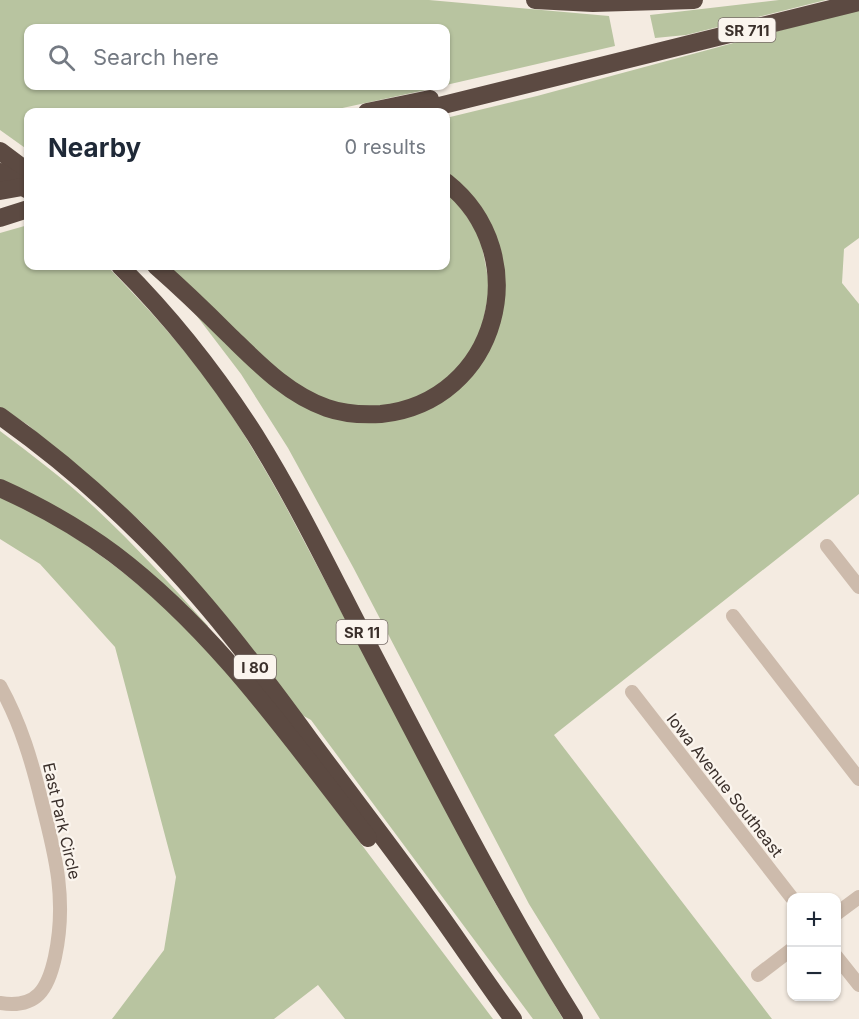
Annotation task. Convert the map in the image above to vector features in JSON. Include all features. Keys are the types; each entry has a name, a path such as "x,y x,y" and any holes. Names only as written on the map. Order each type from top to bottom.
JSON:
{"highway":[{"path":"535,0 616,3 694,0"},
{"name":"SR 711","path":"432,108 859,2"},
{"path":"386,108 439,97 502,92"},
{"path":"0,140 24,156"},
{"path":"0,151 24,169"},
{"path":"0,172 24,186"},
{"path":"160,270 262,367 293,391 327,408 359,414 387,413 415,407 434,397 462,375 483,344 495,309 496,270 486,231 468,203 450,186"},
{"path":"0,191 24,188"},
{"path":"0,218 24,210"},
{"name":"SR 11","path":"124,270 186,339 228,394 255,436 307,528 468,836 517,925 574,1019"},
{"path":"136,270 176,313 217,363 278,457 483,845 585,1019"},
{"name":"I 80","path":"0,416 84,482 143,537 201,601 273,690 438,912 513,1019"},
{"path":"0,488 75,527 114,554 149,583 216,648 245,681 430,917 467,956"}],"street":[{"path":"827,546 859,586"},
{"path":"733,616 859,779"},
{"name":"East Park Circle","path":"0,686 29,752 56,861 61,892 61,919 54,961 46,987 32,999 22,1003 0,1003"},
{"name":"Iowa Avenue Southeast","path":"632,692 788,893"},
{"path":"841,912 859,897"},
{"path":"758,975 787,953"},
{"path":"841,961 859,985"}],"green space":[{"path":"0,0 429,0 609,16 615,46 450,84 450,24 24,24 24,90 426,90 342,108 24,108 24,147 0,130"},
{"path":"779,0 826,0 686,35 655,38 650,15"},
{"path":"859,9 859,238 844,249 842,283 859,304 859,494 554,735 772,1019 600,1019 529,904 353,567 288,448 241,374 193,311 285,395 388,419 485,355 499,247 483,210 472,196 450,179 450,117 537,96"},
{"path":"450,196 480,236 490,288 480,335 459,368 435,387 413,400 378,408 343,405 310,394 284,376 171,270 450,270"},
{"path":"24,226 24,270 111,270 203,374 252,447 285,505 494,901 563,1019 533,1019 311,720 300,714 221,610 141,522 28,425 0,407 0,233"},
{"path":"0,431 93,506 138,550 208,626 204,629 0,482"},
{"path":"0,496 65,531 125,574 207,649 273,726 493,1019 345,1019 318,985 274,1019 112,1019 164,950 176,877 115,647 40,564 0,539"}]}
